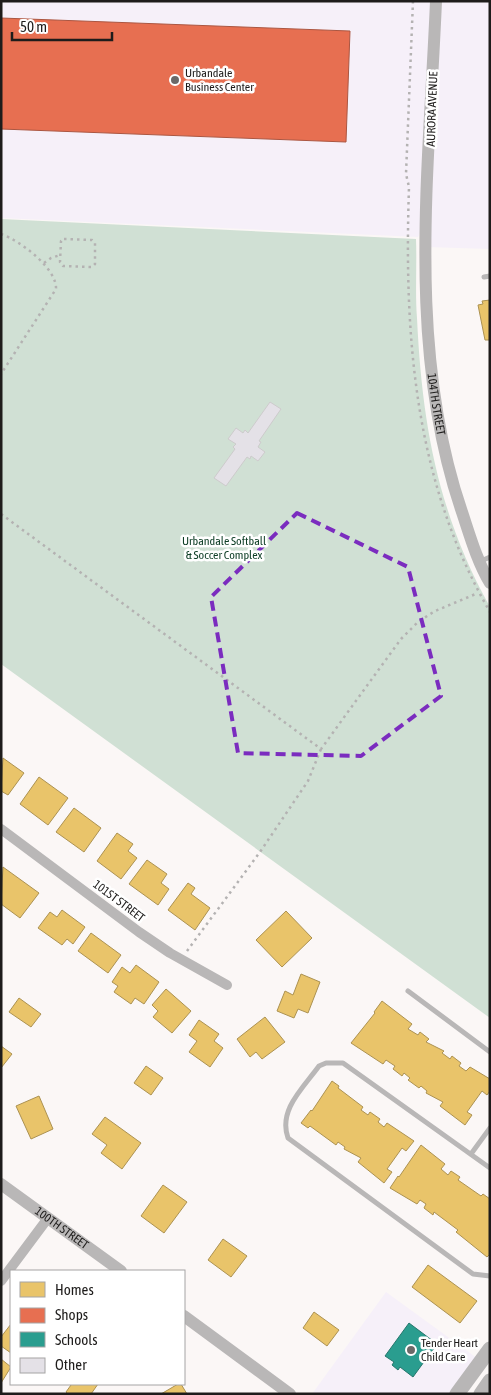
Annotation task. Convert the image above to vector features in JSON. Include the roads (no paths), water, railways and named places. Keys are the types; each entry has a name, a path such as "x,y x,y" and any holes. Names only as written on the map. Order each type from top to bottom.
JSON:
{"main road":[{"path":"457,1394 490,1349"},
{"path":"481,1394 490,1381"}],"street":[{"name":"AURORA AVENUE","path":"427,218 436,1"},
{"name":"104TH STREET","path":"427,218 426,318 434,400 442,443 455,492 484,559 489,578"},
{"name":"101ST STREET","path":"1,829 140,932 181,959 227,984"},
{"name":"100TH STREET","path":"1,1184 121,1270"},
{"path":"1,1281 48,1218"},
{"path":"185,1317 290,1394"}],"lane":[{"path":"408,991 490,1052"},
{"path":"490,1168 343,1063 326,1063 319,1066 286,1112 284,1121 288,1138 473,1274 490,1276"},
{"path":"471,1154 490,1128"}],"place":[{"name":"Urbandale Business Center","path":"175,80"},
{"name":"Tender Heart Child Care","path":"411,1350"}],"park label":[{"name":"Urbandale Softball & Soccer Complex","path":"224,548"}]}
